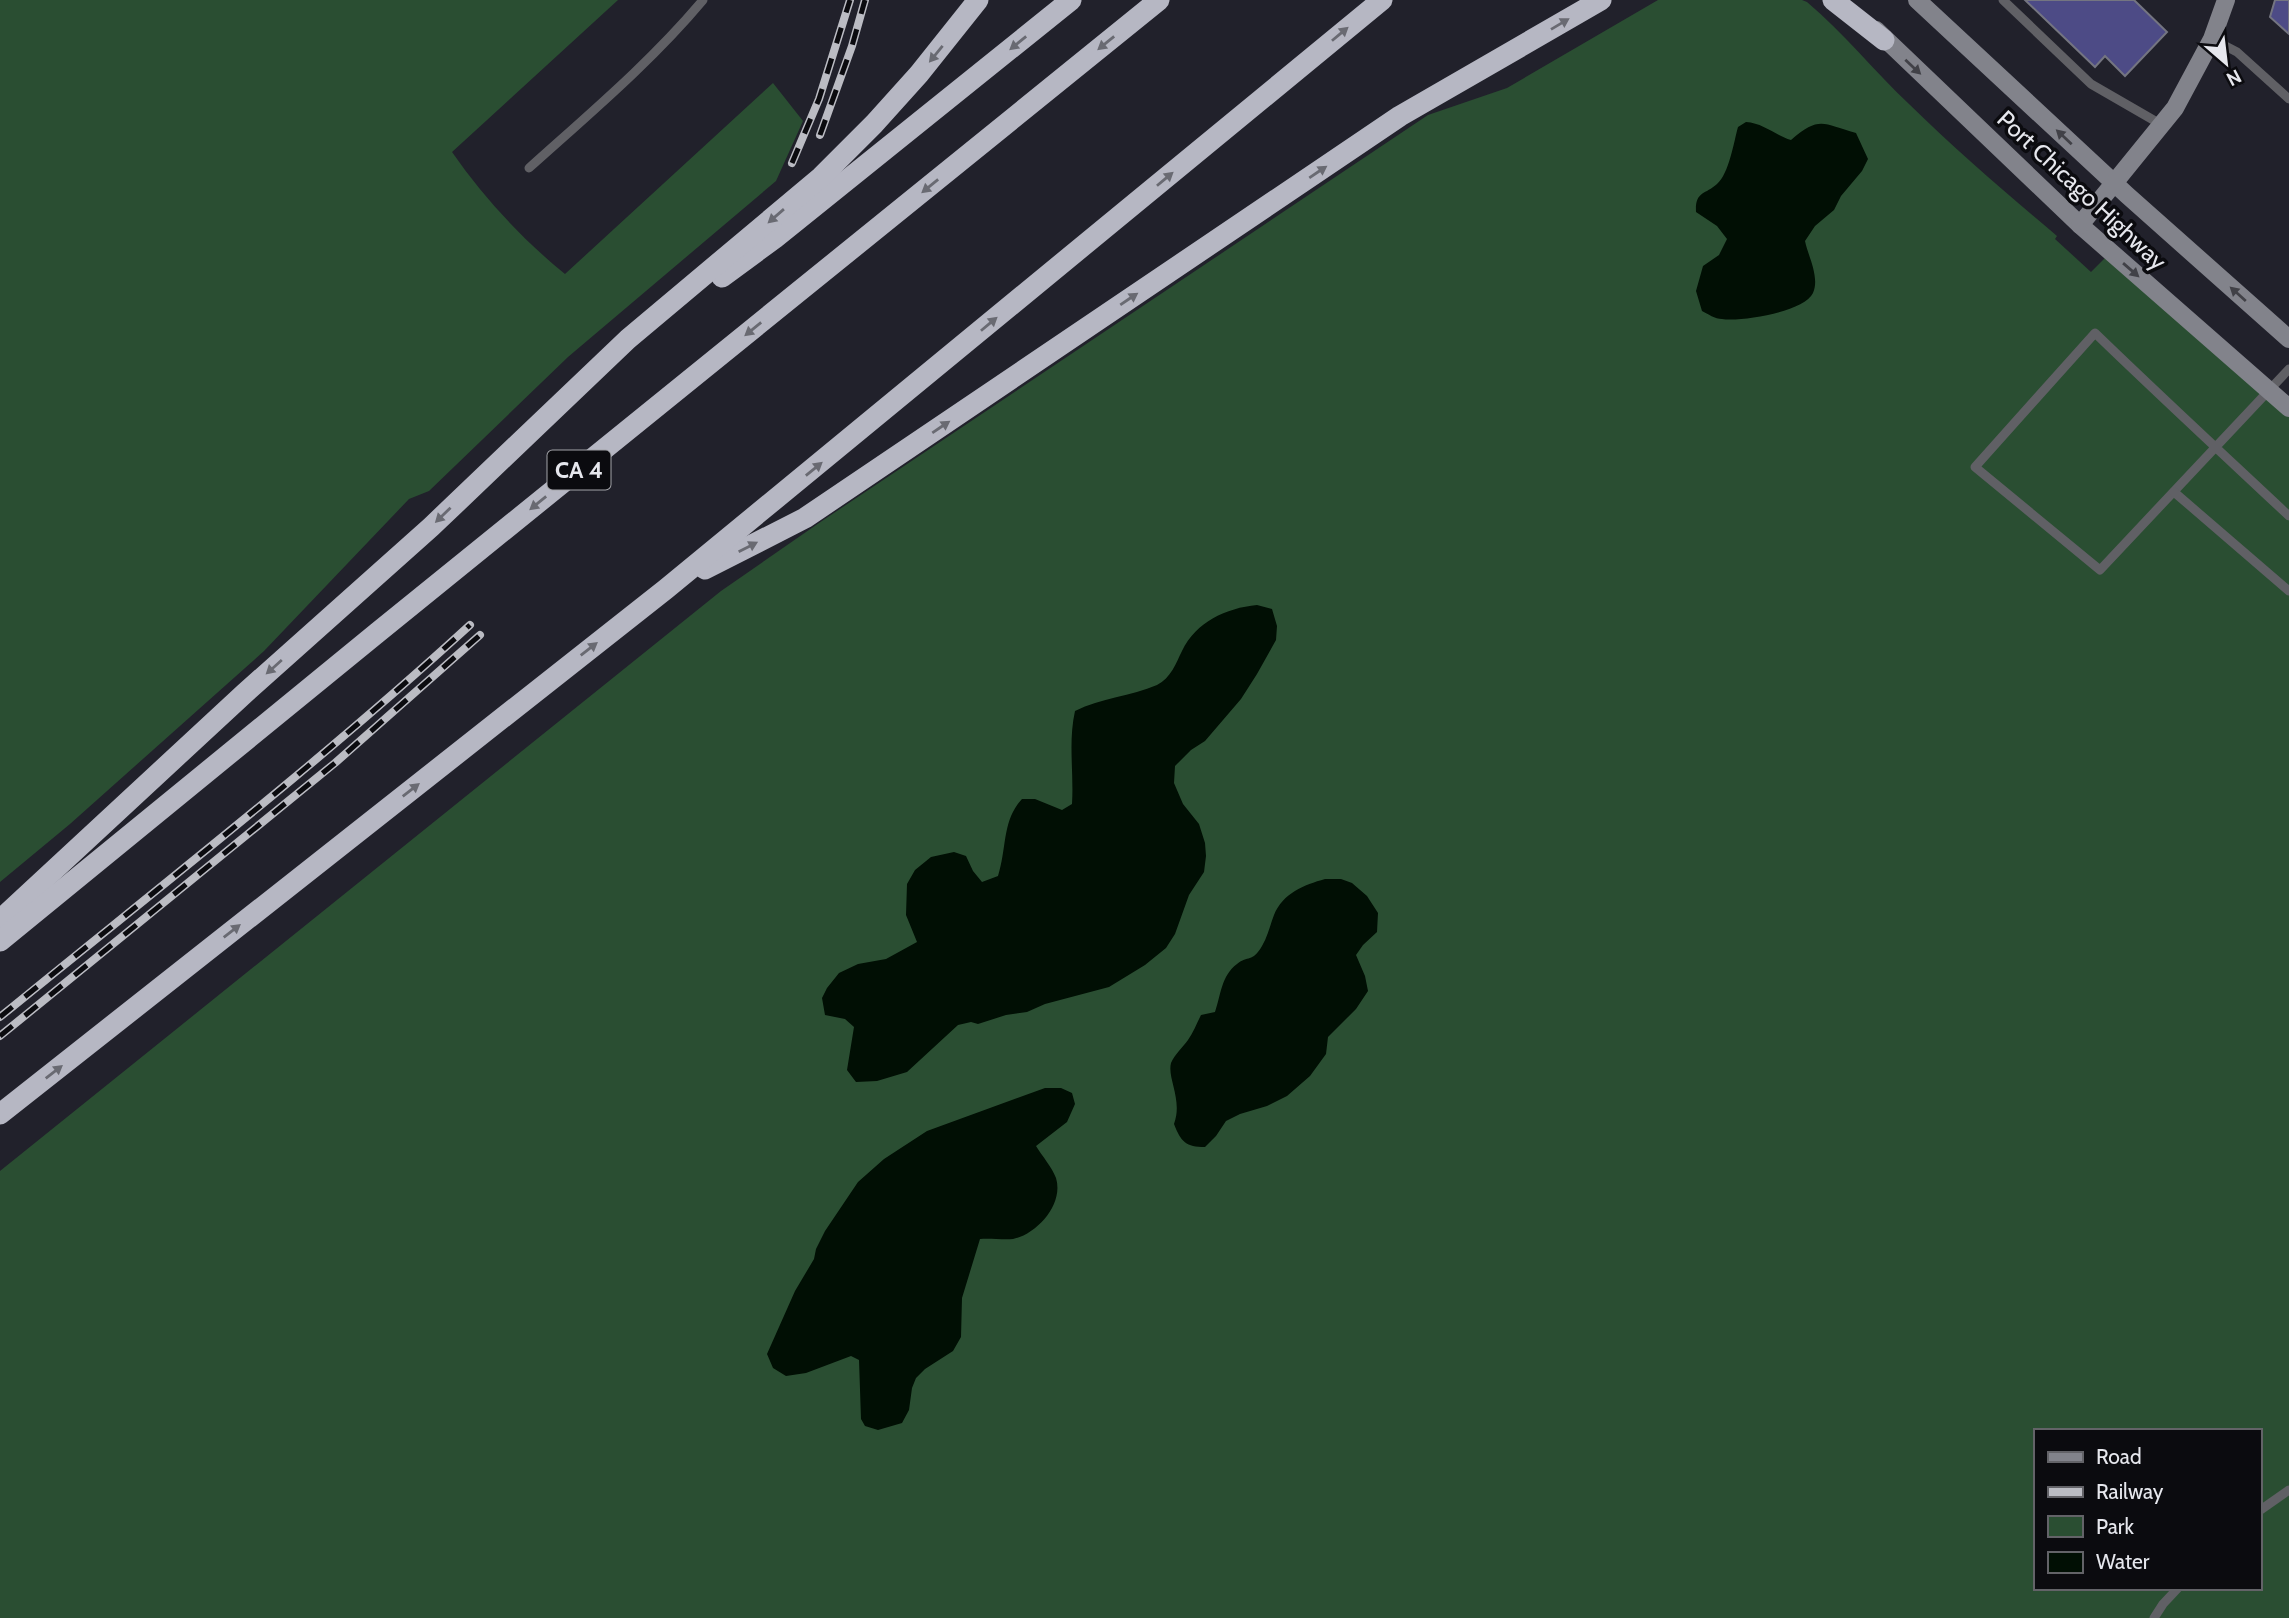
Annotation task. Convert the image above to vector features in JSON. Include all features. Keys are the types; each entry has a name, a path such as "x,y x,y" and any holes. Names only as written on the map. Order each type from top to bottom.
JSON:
{"highway":[{"path":"0,920 245,693 431,527 562,400 694,283 821,177 919,74 978,0"},
{"path":"562,400 623,349 775,238 1071,0"},
{"name":"CA 4","path":"0,941 1160,0"},
{"path":"0,1114 666,589 1382,0"},
{"path":"666,589 805,518 1400,116 1601,0"},
{"path":"1833,0 1884,40"}],"street":[{"name":"Port Chicago Highway","path":"1850,0 1884,40 2080,225 2289,408"},
{"name":"Port Chicago Highway","path":"1917,0 2113,183 2289,339"},
{"path":"2080,225 2175,108 2212,39 2226,0"}],"lane":[{"path":"529,168 640,68 703,0"},
{"path":"2003,0 2091,84 2162,124"},
{"path":"2212,39 2237,52 2289,99"},
{"path":"2289,369 2217,448 2100,570 1975,467 2095,333 2217,448 2289,516"},
{"path":"2174,492 2289,591"},
{"path":"2261,1510 2289,1490"},
{"path":"2154,1618 2162,1604 2176,1590"}],"green space":[{"path":"0,0 618,0 452,152 504,217 565,274 773,83 803,121 776,181 568,357 429,491 409,499 264,651 70,824 0,882"},
{"path":"1658,0 1802,0 1834,26 1927,121 2057,236 2055,239 2091,272 2111,252 2289,408 2289,1618 0,1618 0,1171 721,591 1428,115 1507,88"}],"water":[{"path":"1746,122 1791,140 1816,124 1856,133 1868,159 1834,210 1815,226 1805,241 1815,280 1813,293 1807,300 1798,306 1771,314 1743,319 1719,319 1702,311 1696,291 1703,266 1719,255 1727,239 1717,226 1696,212 1696,205 1699,197 1721,179 1728,165 1738,127"},
{"path":"1257,605 1272,609 1277,626 1276,640 1241,699 1205,741 1175,766 1174,783 1183,804 1199,824 1206,856 1204,872 1189,895 1175,934 1166,948 1145,965 1109,987 1045,1004 1027,1012 978,1024 971,1022 958,1025 907,1072 877,1081 856,1082 847,1070 854,1027 845,1019 825,1015 822,998 839,973 858,964 886,959 917,942 906,915 907,884 915,870 931,857 954,852 966,856 982,882 998,876 1008,825 1022,799 1035,799 1062,810 1072,804 1072,734 1075,711 1157,685 1169,674 1188,641 1204,624 1234,609"},
{"path":"1325,879 1341,879 1352,883 1367,896 1378,913 1377,932 1356,955 1368,991 1356,1009 1328,1037 1326,1054 1310,1076 1287,1096 1226,1121 1205,1147 1189,1144 1179,1135 1174,1124 1177,1106 1171,1063 1190,1037 1201,1015 1215,1012 1228,974 1241,961 1253,957 1259,951 1283,901 1302,887"},
{"path":"1045,1088 1061,1088 1072,1093 1075,1104 1067,1122 1036,1146 1056,1178 1056,1198 1039,1224 1022,1236 1013,1239 980,1239 962,1298 961,1337 953,1351 916,1378 909,1410 902,1423 878,1430 865,1426 861,1419 859,1360 851,1356 806,1373 786,1376 773,1368 767,1354 795,1291 814,1259 825,1231 858,1182 884,1159 927,1131"}],"building":[{"path":"2025,0 2134,0 2167,32 2125,76 2105,56 2095,67"},
{"path":"2275,0 2289,0 2289,34 2270,17"}],"railway":[{"path":"792,163 819,99 850,0"},
{"path":"820,135 852,46 865,0"},
{"path":"0,1017 297,776 470,625"},
{"path":"0,1036 335,763 480,635"}]}
